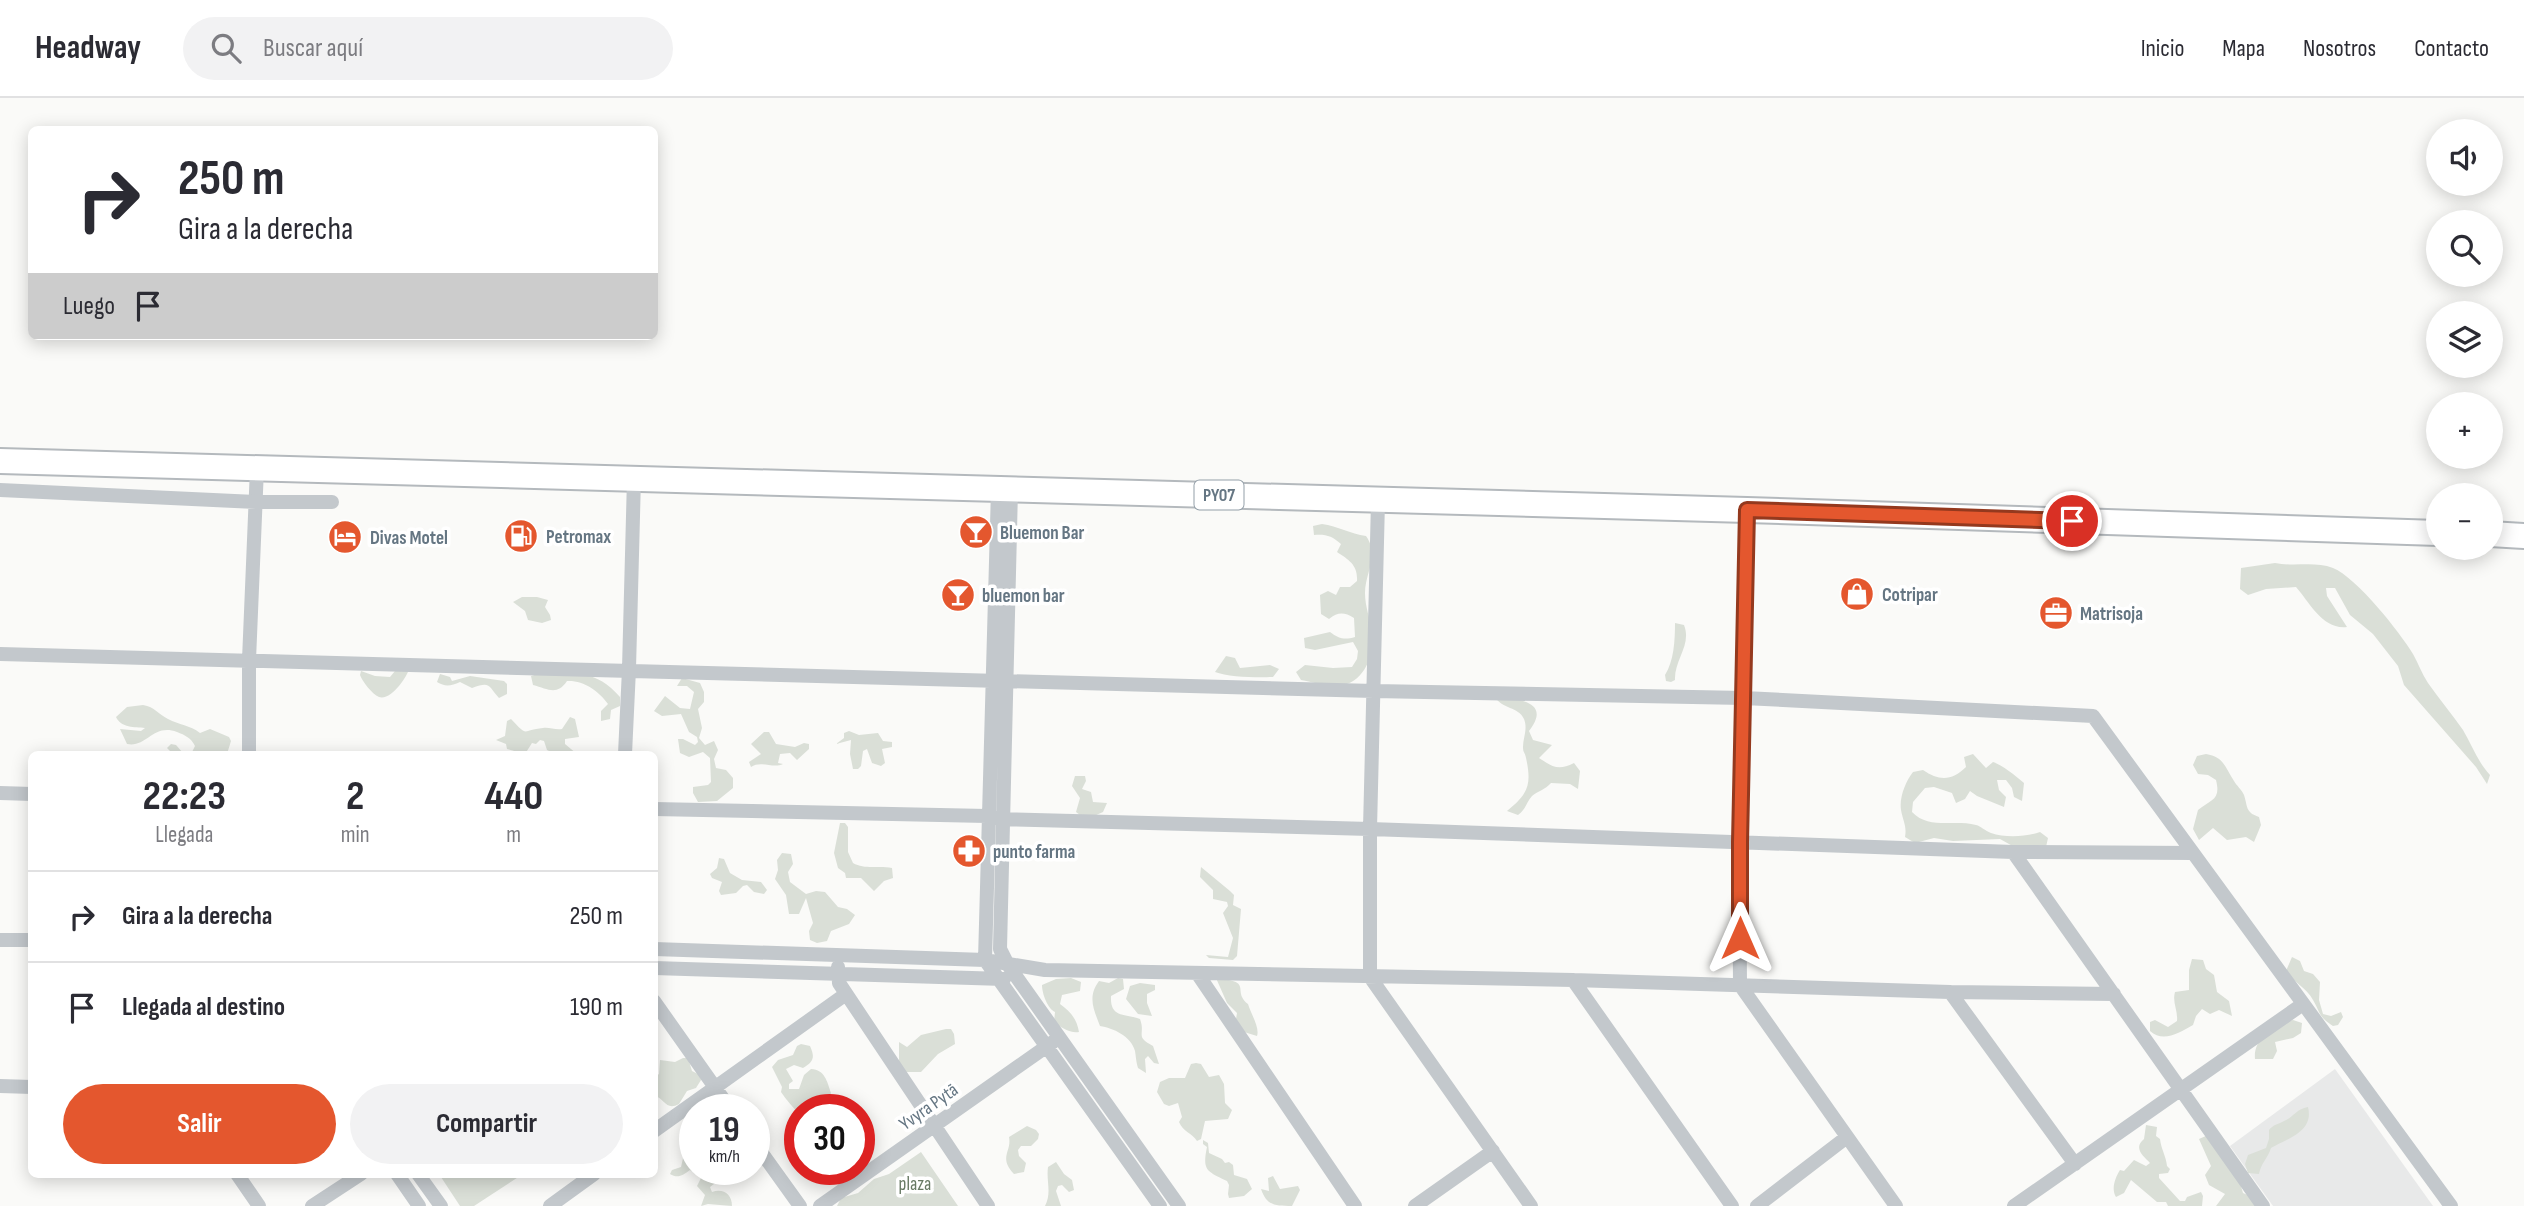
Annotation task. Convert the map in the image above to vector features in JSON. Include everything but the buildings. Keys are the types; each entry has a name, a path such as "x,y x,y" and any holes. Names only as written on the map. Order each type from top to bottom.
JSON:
{"highway":[{"name":"PY07","path":"0,460 1747,510 2426,533"},
{"path":"2503,535 2524,536"}],"street":[{"path":"249,751 249,660 257,468"},
{"path":"625,751 634,478"},
{"path":"1005,489 995,818 985,960 1160,1206"},
{"path":"0,490 256,502 332,502"},
{"path":"1378,501 1370,829 1370,977 1531,1206"},
{"path":"1747,510 1740,842 1740,985 1896,1206"},
{"path":"0,654 1374,691 1744,698 2093,716 2451,1206"},
{"path":"0,793 28,794"},
{"path":"658,809 1370,829 2013,852 2193,853"},
{"path":"995,818 1000,949 1008,965 1179,1206"},
{"path":"2013,852 2263,1206"},
{"path":"0,940 28,940"},
{"path":"658,949 985,960 1045,970 2114,994"},
{"path":"837,955 839,983 988,1206"},
{"path":"658,968 997,978 1020,981 1045,970"},
{"path":"1197,973 1355,1206"},
{"path":"1573,980 1732,1206"},
{"path":"1950,992 2075,1164"},
{"path":"658,1128 846,994"},
{"path":"2014,1206 2303,1004"},
{"path":"658,1007 720,1094"},
{"name":"Yvyra Pytã","path":"820,1206 1046,1046 1061,1039"},
{"path":"0,1086 28,1087"},
{"path":"1757,1206 1847,1137"},
{"path":"1415,1206 1493,1152"},
{"path":"770,1164 800,1206"},
{"path":"240,1178 259,1206"},
{"path":"312,1206 355,1178"},
{"path":"400,1178 419,1206"},
{"path":"421,1178 441,1206"},
{"path":"550,1206 588,1178"}],"shaded area":[{"path":"2335,1069 2433,1206 2273,1206 2230,1146"}],"green space":[{"path":"1322,524 1366,536 1372,550 1365,593 1373,640 1370,658 1356,679 1339,686 1301,680 1296,672 1305,665 1352,667 1357,659 1358,651 1353,642 1315,650 1305,648 1304,638 1330,632 1342,638 1355,637 1354,618 1341,614 1329,619 1321,614 1320,595 1328,591 1336,595 1340,587 1350,587 1357,581 1354,567 1337,552 1341,544 1329,536 1314,535 1313,526"},
{"path":"2275,563 2333,568 2354,582 2407,644 2428,683 2463,730 2490,775 2487,784 2476,767 2404,685 2398,666 2373,634 2350,615 2335,588 2326,588 2327,596 2347,627 2338,627 2324,620 2296,587 2266,589 2248,595 2240,589 2241,568"},
{"path":"522,597 548,600 545,607 551,620 542,623 528,620 525,611 513,602"},
{"path":"1675,623 1684,625 1686,639 1675,680 1671,682 1666,681 1665,675 1672,657"},
{"path":"1226,656 1235,658 1240,668 1270,665 1279,669 1273,677 1243,677 1215,672"},
{"path":"410,667 398,687 384,697 373,693 360,675 361,671 390,677 395,671"},
{"path":"541,673 593,677 620,697 620,706 611,710 610,719 601,721 601,711 608,704 595,691 585,684 573,681 567,681 556,690 533,685 531,676"},
{"path":"440,674 450,677 452,681 470,676 504,681 507,684 507,694 499,698 486,685 472,688 460,682 443,685 437,682"},
{"path":"682,678 700,683 704,702 698,709 702,728 699,738 705,745 714,741 718,750 714,759 716,768 726,770 733,778 733,788 717,801 698,802 693,793 693,787 711,782 710,758 703,752 689,757 680,753 678,739 695,745 698,742 697,737 689,732 681,714 662,716 654,711 665,696 680,708 690,709 694,692 687,686 677,686"},
{"path":"1494,696 1521,700 1534,707 1537,713 1529,731 1533,740 1552,745 1539,758 1556,767 1574,763 1580,771 1578,789 1570,784 1551,783 1532,796 1518,815 1507,811 1527,788 1529,775 1523,749 1526,726 1521,715"},
{"path":"147,706 200,733 210,729 229,737 231,741 228,751 192,751 195,746 192,741 169,730 156,733 140,743 127,744 120,729 141,731 145,728 125,725 118,721 116,717 127,707"},
{"path":"570,717 575,719 579,737 565,739 565,744 573,751 549,751 544,741 540,740 536,744 532,743 527,751 514,751 496,740 505,736 507,721 511,719 520,729 526,731 562,729"},
{"path":"849,731 859,735 878,733 883,741 892,742 892,747 882,749 885,763 881,766 872,763 867,749 863,751 861,766 853,769 851,740 836,744 844,738 844,733"},
{"path":"764,732 769,732 776,744 795,747 804,743 809,744 809,749 797,760 790,753 780,754 778,763 783,764 759,764 751,767 749,762 761,754 751,744"},
{"path":"171,744 181,751 170,751 167,748"},
{"path":"1973,754 1986,768 1993,762 2024,783 2022,801 2014,797 2006,780 1997,780 1999,790 2006,797 2004,807 1970,791 1965,799 1956,803 1952,793 1934,787 1925,788 1913,802 1912,812 1926,821 1968,823 2003,836 2040,832 2048,838 2046,847 2018,849 2000,839 1953,841 1934,838 1915,843 1905,837 1901,800 1913,772 1923,770 1940,778 1950,777 1966,767 1964,757"},
{"path":"2206,754 2223,763 2243,793 2249,811 2259,817 2261,825 2254,842 2246,837 2227,840 2213,828 2199,840 2193,829 2198,810 2214,798 2217,792 2216,780 2208,775 2198,774 2193,765 2197,756"},
{"path":"1075,776 1085,776 1082,789 1091,792 1093,802 1107,803 1103,812 1094,816 1076,812 1080,798 1072,786"},
{"path":"840,823 845,823 848,827 848,852 853,863 892,868 893,878 884,881 874,891 861,878 846,878 845,873 838,868 834,853"},
{"path":"782,853 791,854 793,864 788,872 790,882 806,894 825,892 838,907 855,915 849,924 831,931 827,941 817,943 810,940 809,931 813,923 806,898 799,914 789,914 786,895 775,879 777,860"},
{"path":"719,858 724,859 730,873 742,880 761,882 767,890 764,894 754,892 747,885 736,893 721,895 719,891 722,882 712,878 710,874 717,868"},
{"path":"1201,867 1234,895 1233,905 1241,909 1237,956 1233,960 1209,958 1206,955 1228,957 1233,938 1223,913 1228,906 1227,902 1213,899 1213,890 1200,877"},
{"path":"2292,957 2300,961 2304,971 2313,974 2320,982 2319,1000 2323,1014 2331,1016 2341,1012 2343,1017 2338,1025 2333,1026 2325,1020 2304,988 2286,971"},
{"path":"2192,959 2203,960 2206,969 2214,975 2217,992 2229,1001 2232,1016 2219,1010 2210,1014 2202,1009 2193,1025 2188,1028 2171,1036 2155,1035 2150,1031 2150,1022 2155,1020 2168,1027 2177,1021 2175,992 2189,990"},
{"path":"1071,978 1081,982 1080,991 1062,995 1060,1004 1077,1023 1079,1032 1069,1031 1054,1022 1055,1012 1048,1005 1042,989 1042,985 1056,979"},
{"path":"1118,978 1123,979 1124,989 1111,996 1113,1008 1119,1014 1140,1019 1142,1037 1153,1046 1159,1064 1154,1063 1148,1056 1145,1059 1146,1073 1138,1068 1130,1041 1116,1031 1100,1026 1094,1009 1092,998 1099,981 1109,983"},
{"path":"1216,978 1239,984 1241,995 1248,1004 1256,1025 1257,1036 1244,1032 1236,1019 1237,1013 1227,1003"},
{"path":"1140,983 1155,985 1155,990 1147,994 1152,1016 1138,1014 1126,999 1130,986"},
{"path":"2293,1020 2302,1023 2301,1033 2293,1038 2275,1042 2277,1051 2273,1059 2255,1059 2257,1045 2266,1033"},
{"path":"951,1029 954,1034 955,1044 938,1054 921,1072 906,1072 899,1065 899,1042 907,1047 921,1035"},
{"path":"797,1046 810,1046 812,1059 803,1068 794,1065 786,1069 793,1081 789,1084 789,1089 799,1089 804,1075 811,1069 822,1074 827,1080 831,1094 784,1094 784,1096 772,1067 778,1060 793,1055"},
{"path":"688,1058 692,1071 700,1075 701,1080 696,1088 679,1094 679,1104 675,1106 668,1105 658,1097 660,1060 675,1062"},
{"path":"1191,1064 1201,1064 1209,1077 1219,1075 1224,1084 1225,1103 1232,1110 1228,1119 1205,1121 1201,1139 1197,1141 1179,1122 1182,1117 1178,1103 1169,1106 1164,1104 1157,1092 1160,1082 1169,1078 1185,1078"},
{"path":"2308,1107 2309,1115 2304,1128 2271,1148 2259,1174 2248,1173 2245,1164 2248,1155 2266,1148 2269,1130"},
{"path":"2146,1125 2157,1127 2156,1136 2160,1139 2170,1169 2168,1173 2159,1174 2159,1178 2180,1201 2201,1192 2202,1206 2168,1206 2166,1202 2157,1202 2131,1180 2124,1193 2116,1197 2114,1184 2120,1170 2124,1171 2134,1160 2146,1166 2150,1163 2139,1149"},
{"path":"1027,1126 1036,1130 1038,1139 1031,1146 1021,1146 1018,1150 1019,1156 1026,1163 1024,1172 1014,1174 1006,1159 1009,1137"},
{"path":"2208,1135 2240,1183 2243,1193 2252,1197 2256,1206 2216,1206 2225,1194 2209,1185 2205,1175 2211,1166 2199,1139"},
{"path":"1203,1140 1208,1143 1209,1153 1233,1165 1234,1175 1247,1179 1252,1189 1244,1196 1229,1198 1227,1181 1206,1166 1207,1147"},
{"name":"plaza","path":"921,1152 958,1206 837,1206 841,1198 858,1193 867,1185 875,1185 875,1179 889,1174"},
{"path":"1056,1162 1072,1180 1074,1190 1069,1192 1062,1185 1058,1186 1056,1191 1061,1206 1045,1206 1048,1196 1048,1167"},
{"path":"679,1168 679,1176 670,1174 672,1170"},
{"path":"1273,1176 1280,1189 1298,1186 1300,1190 1292,1206 1276,1205 1266,1199 1261,1189 1269,1191 1268,1178"},
{"path":"442,1178 517,1178 474,1206 460,1206"},
{"path":"713,1185 710,1187 712,1192 726,1193 732,1206 701,1206 705,1195 697,1186"}],"place":[{"name":"Bluemon Bar","path":"976,532"},
{"name":"Petromax","path":"521,536"},
{"name":"Divas Motel","path":"345,537"},
{"name":"Cotripar","path":"1857,594"},
{"name":"bluemon bar","path":"958,595"},
{"name":"Matrisoja","path":"2056,613"},
{"name":"punto farma","path":"969,851"}],"route":[{"path":"1740,938 1747,510 2072,521"}]}
